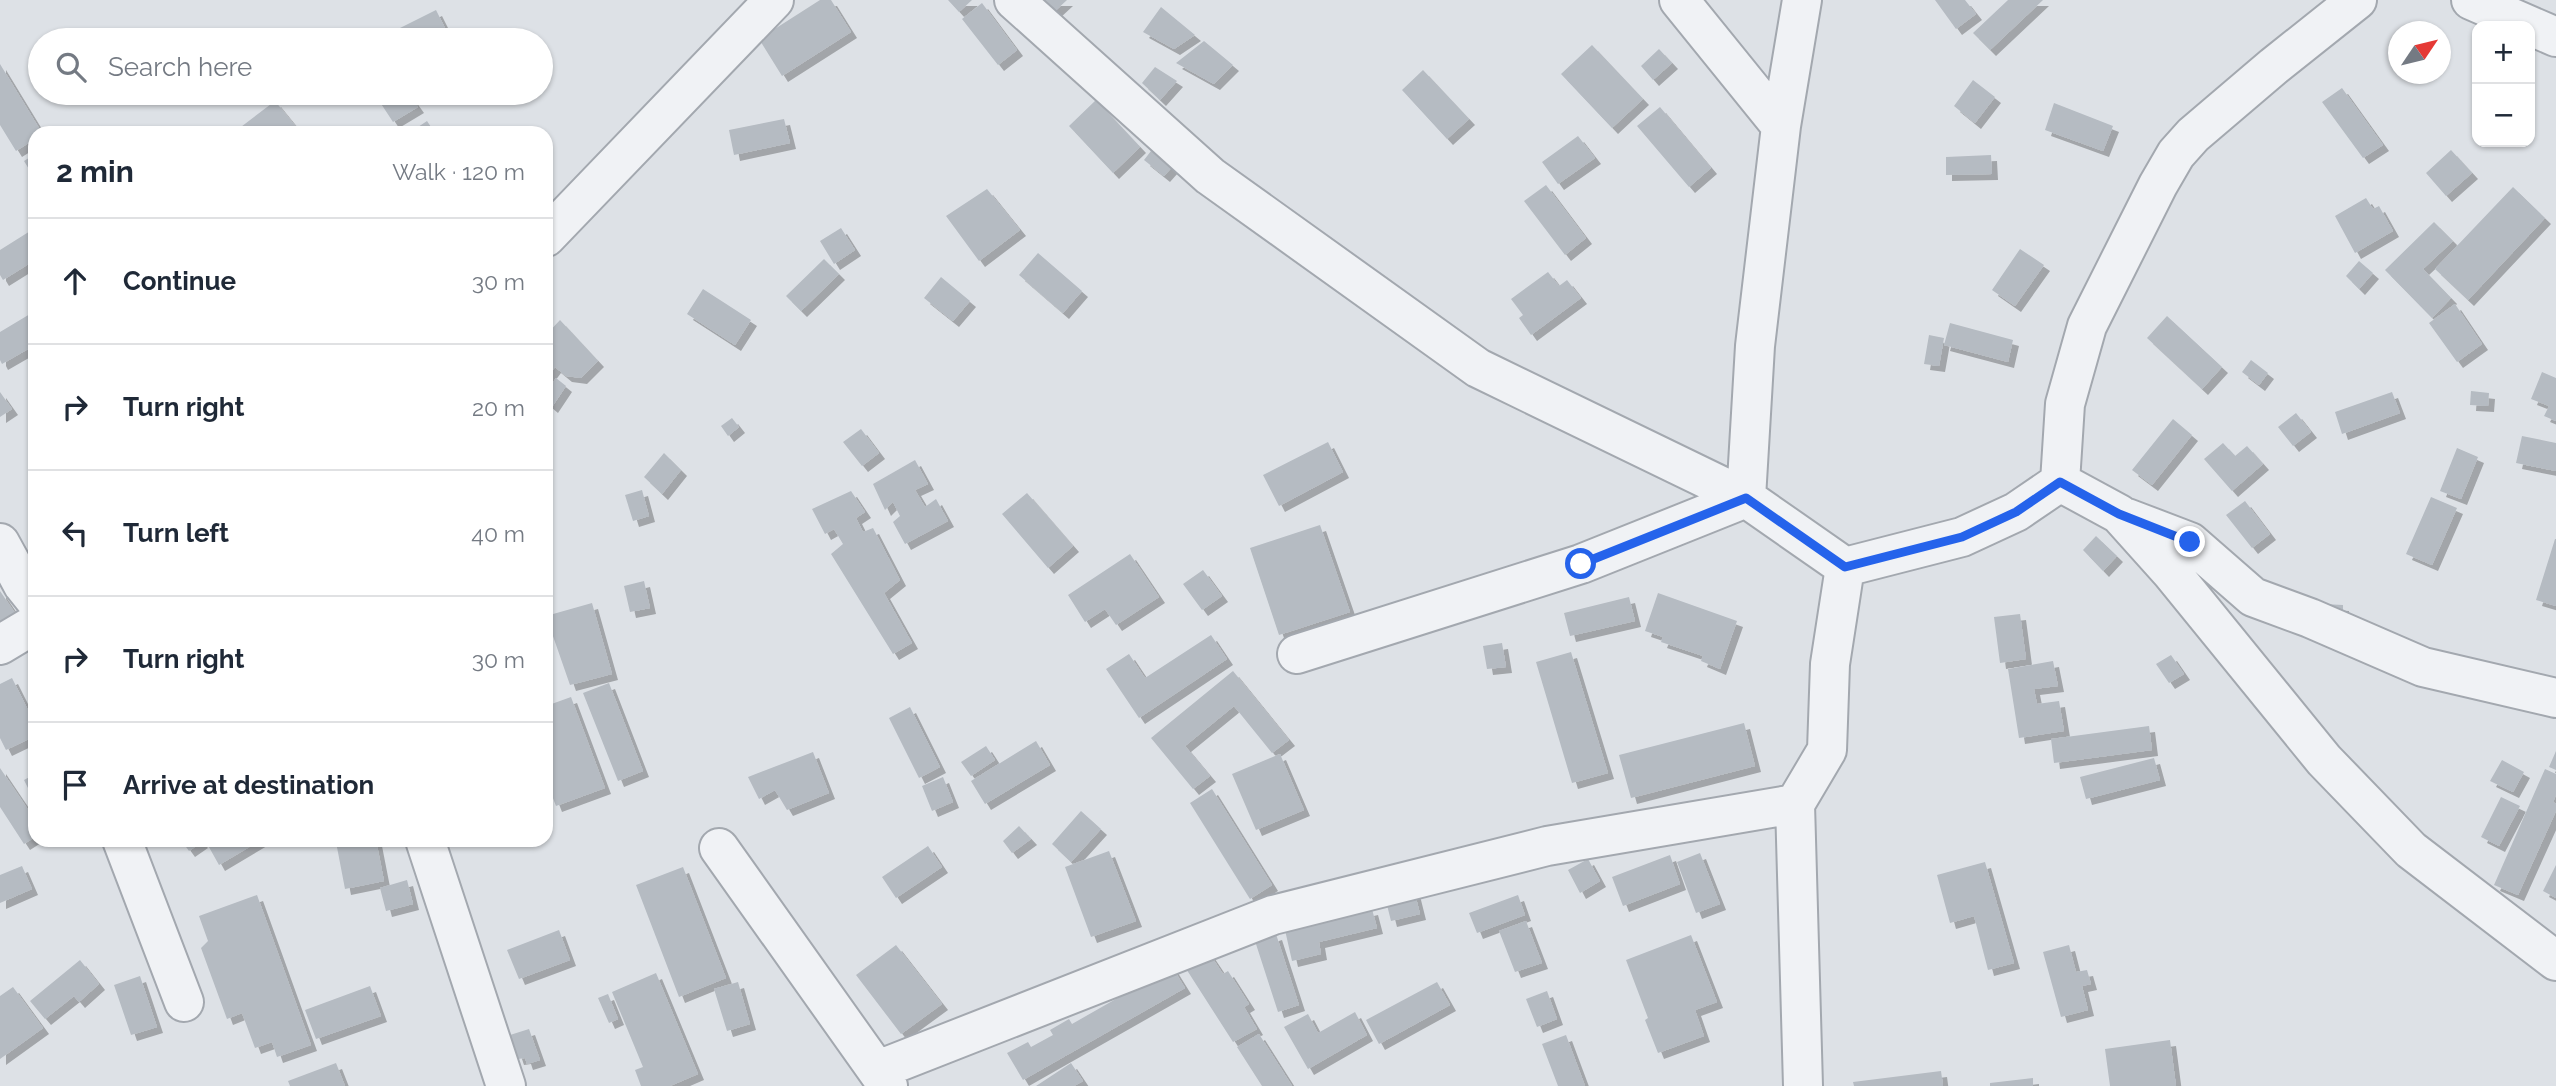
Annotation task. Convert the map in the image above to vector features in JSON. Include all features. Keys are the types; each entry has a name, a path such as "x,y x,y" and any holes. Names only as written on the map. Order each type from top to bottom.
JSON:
{"street":[{"path":"553,230 774,0"},
{"path":"1014,0 1210,176 1478,368 1746,498 1845,567 1962,537 2016,512 2060,482"},
{"path":"1679,0 1781,126"},
{"path":"1746,498 1755,346 1781,126 1801,0"},
{"path":"2060,482 2065,404 2087,326 2176,154 2193,135 2274,66 2357,0"},
{"path":"2471,0 2556,37"},
{"path":"2060,482 2119,514 2190,542 2253,597 2311,618 2423,667 2556,698"},
{"path":"1297,654 1581,564 1746,498"},
{"path":"2119,514 2171,572 2324,760 2411,850 2556,961"},
{"path":"0,542 28,591"},
{"path":"1803,1086 1795,804 1827,750 1830,664 1845,567"},
{"path":"0,645 28,628"},
{"path":"719,848 883,1078 1273,915 1547,846 1795,804"},
{"path":"125,847 184,1002"},
{"path":"427,847 506,1086"}],"building":[{"path":"820,0 831,0 851,32 782,76 759,39"},
{"path":"948,0 972,0 959,12"},
{"path":"1043,0 1067,0 1054,12"},
{"path":"1935,0 1965,0 1976,14 1956,29"},
{"path":"2008,0 2043,0 1990,50 1973,33"},
{"path":"982,3 1017,50 998,65 962,19"},
{"path":"1161,7 1195,35 1174,49 1143,32"},
{"path":"436,10 445,28 400,28"},
{"path":"1204,41 1233,65 1214,84 1176,63"},
{"path":"1592,45 1643,99 1612,128 1561,74"},
{"path":"1659,49 1672,63 1653,80 1641,66"},
{"path":"0,64 38,126 28,126 28,143 16,151 0,125"},
{"path":"1155,67 1177,81 1160,100 1142,83"},
{"path":"1423,70 1469,119 1447,139 1402,90"},
{"path":"1973,80 1995,97 1975,123 1954,106"},
{"path":"2342,88 2383,145 2363,158 2322,102"},
{"path":"1096,100 1140,147 1113,173 1069,126"},
{"path":"2054,103 2113,126 2103,151 2045,130"},
{"path":"270,105 278,105 295,126 242,126"},
{"path":"382,105 418,107 393,122"},
{"path":"1660,107 1711,168 1689,187 1637,126"},
{"path":"784,119 790,143 734,155 729,130"},
{"path":"1578,136 1595,158 1558,184 1542,162"},
{"path":"2451,150 2472,173 2446,196 2426,173"},
{"path":"1151,151 1172,167 1164,176 1144,160"},
{"path":"1991,155 1992,174 1946,175 1946,157"},
{"path":"1546,185 1586,238 1565,255 1524,201"},
{"path":"2513,187 2545,218 2468,300 2435,269"},
{"path":"987,189 1020,230 979,261 946,216"},
{"path":"2366,198 2373,209 2379,206 2393,231 2355,253 2335,216"},
{"path":"2434,222 2453,241 2423,269 2451,298 2432,318 2385,270"},
{"path":"841,228 855,250 834,264 820,241"},
{"path":"28,232 28,264 3,280 0,275 0,250"},
{"path":"2020,249 2044,265 2015,306 1992,290"},
{"path":"1038,253 1082,291 1063,313 1019,275"},
{"path":"824,259 839,274 801,311 786,296"},
{"path":"2359,261 2373,273 2359,289 2346,276"},
{"path":"1548,272 1559,286 1567,280 1581,298 1531,335 1519,318 1523,315 1511,299"},
{"path":"941,277 970,301 953,321 924,298"},
{"path":"703,289 751,320 735,345 687,314"},
{"path":"2455,304 2482,344 2457,362 2429,323"},
{"path":"28,315 28,349 2,364 0,332"},
{"path":"2167,316 2222,367 2202,389 2147,338"},
{"path":"560,320 598,361 581,378 566,376 555,367 553,370 553,328"},
{"path":"1950,323 2013,340 2008,362 1944,345"},
{"path":"1929,335 1944,338 1939,366 1924,364"},
{"path":"2251,360 2268,373 2259,385 2242,372"},
{"path":"2542,372 2556,378 2556,421 2544,416 2549,406 2531,399"},
{"path":"556,378 566,386 553,406 553,382"},
{"path":"2471,391 2489,393 2488,406 2470,405"},
{"path":"0,392 12,409 0,417"},
{"path":"2392,392 2400,413 2342,434 2335,412"},
{"path":"2296,413 2311,432 2293,446 2278,427"},
{"path":"732,418 739,427 728,436 721,426"},
{"path":"2173,419 2192,435 2152,485 2132,470"},
{"path":"861,429 879,453 862,466 843,442"},
{"path":"2522,436 2556,443 2556,471 2516,463"},
{"path":"1328,442 1343,472 1279,506 1263,475"},
{"path":"2223,443 2235,456 2247,446 2263,464 2232,491 2204,459"},
{"path":"2457,448 2478,457 2461,499 2440,491"},
{"path":"664,453 681,470 662,494 644,477"},
{"path":"915,460 928,484 915,490 925,507 936,499 948,521 905,544 893,522 900,516 893,502 885,510 873,484"},
{"path":"642,490 649,516 633,521 625,495"},
{"path":"851,491 865,512 856,518 863,532 873,528 900,580 884,593 912,643 893,654 831,554 843,544 834,529 825,534 812,509"},
{"path":"1027,493 1073,546 1048,568 1002,514"},
{"path":"2431,497 2457,508 2432,565 2406,554"},
{"path":"2245,501 2270,534 2252,548 2226,515"},
{"path":"1320,525 1350,612 1279,635 1250,548"},
{"path":"2096,536 2117,556 2103,571 2083,550"},
{"path":"2556,539 2556,606 2536,600"},
{"path":"1130,554 1159,597 1116,625 1105,609 1085,622 1068,595"},
{"path":"1203,570 1222,596 1202,610 1183,584"},
{"path":"644,581 650,608 630,612 624,586"},
{"path":"0,591 15,613 0,623"},
{"path":"1658,593 1737,621 1720,669 1701,661 1703,656 1661,642 1663,637 1645,631"},
{"path":"1629,597 1635,621 1570,636 1564,613"},
{"path":"592,603 612,674 570,685 553,636 553,614"},
{"path":"2324,604 2343,605 2343,617"},
{"path":"2020,614 2026,659 2000,663 1994,617"},
{"path":"1211,635 1227,659 1139,718 1106,669 1129,654 1145,678"},
{"path":"1502,643 1506,667 1487,669 1483,646"},
{"path":"1571,652 1608,773 1572,783 1536,662"},
{"path":"2171,655 2184,674 2169,683 2156,664"},
{"path":"2053,661 2058,686 2034,689 2037,704 2059,701 2064,731 2019,738 2008,669"},
{"path":"1233,671 1289,740 1272,753 1234,706 1185,746 1210,776 1193,789 1151,738"},
{"path":"12,678 28,710 28,739 6,750 0,738 0,684"},
{"path":"609,683 643,771 618,781 583,693"},
{"path":"571,697 605,788 556,806 553,798 553,703"},
{"path":"910,707 940,767 919,778 889,718"},
{"path":"1744,723 1755,766 1631,798 1619,755"},
{"path":"2149,726 2152,750 2054,763 2051,739"},
{"path":"1036,741 1050,765 985,804 971,781"},
{"path":"986,746 995,760 971,776 961,762"},
{"path":"2556,751 2556,770 2549,767"},
{"path":"813,752 829,793 787,810 775,790 759,799 748,777"},
{"path":"1280,754 1304,810 1256,830 1232,774"},
{"path":"2154,758 2160,780 2086,799 2080,777"},
{"path":"2502,760 2524,772 2513,792 2490,781"},
{"path":"0,768 28,810 28,841 24,844 0,807"},
{"path":"2545,769 2556,774 2556,795 2553,802 2556,804 2556,811 2518,895 2494,885"},
{"path":"943,777 953,802 932,811 922,786"},
{"path":"1212,789 1272,885 1250,899 1190,803"},
{"path":"2501,797 2520,806 2499,846 2481,837"},
{"path":"1081,811 1101,829 1071,862 1052,844"},
{"path":"1019,826 1031,839 1012,853 1003,841"},
{"path":"928,846 942,867 896,898 882,877"},
{"path":"209,847 249,847 219,865"},
{"path":"337,847 377,847 384,881 345,889"},
{"path":"1109,851 1136,921 1091,937 1065,867"},
{"path":"1700,853 1720,904 1696,913 1677,862"},
{"path":"1670,855 1680,884 1623,906 1612,877"},
{"path":"1588,859 1600,881 1580,893 1568,870"},
{"path":"1985,862 2014,963 1988,970 1974,916 1950,923 1937,875"},
{"path":"2556,865 2556,898 2543,891"},
{"path":"22,866 32,889 0,903 0,875"},
{"path":"683,867 726,978 679,997 636,885"},
{"path":"407,880 413,904 386,911 380,888"},
{"path":"1414,890 1420,914 1391,921 1385,897"},
{"path":"257,895 311,1045 277,1057 272,1042 255,1048 242,1013 227,1019 201,948 208,941 199,916"},
{"path":"1518,895 1525,915 1477,933 1469,913"},
{"path":"1372,909 1377,928 1319,942 1321,954 1292,961 1285,930"},
{"path":"1526,921 1542,963 1515,972 1499,931"},
{"path":"559,930 570,960 519,979 507,950"},
{"path":"1276,934 1299,1005 1278,1012 1255,941"},
{"path":"1691,935 1717,1002 1695,1010 1704,1036 1658,1053 1626,960"},
{"path":"896,945 942,1004 901,1034 856,975"},
{"path":"2069,945 2076,972 2087,970 2091,984 2082,986 2088,1010 2061,1017 2043,952"},
{"path":"1207,950 1223,974 1228,971 1249,1004 1244,1007 1257,1029 1233,1042 1183,964"},
{"path":"80,960 99,984 79,1002 74,996 45,1019 30,1001"},
{"path":"1172,967 1185,988 1023,1080 1007,1053 1028,1042 1031,1047 1053,1035 1050,1030 1069,1019 1072,1024"},
{"path":"656,973 698,1074 670,1086 641,1086 635,1070 643,1067 612,992"},
{"path":"140,976 157,1027 131,1035 114,985"},
{"path":"738,982 750,1024 727,1031 714,989"},
{"path":"1437,982 1450,1005 1379,1044 1366,1020"},
{"path":"370,986 381,1016 316,1039 305,1010"},
{"path":"13,987 43,1028 0,1059 0,996"},
{"path":"1547,991 1557,1019 1537,1027 1526,999"},
{"path":"608,994 618,1019 609,1023 598,998"},
{"path":"1355,1012 1367,1035 1308,1069 1284,1027 1308,1014 1318,1033"},
{"path":"529,1029 540,1060 527,1064 525,1058 518,1059 510,1035"},
{"path":"1259,1034 1292,1086 1262,1086 1237,1047"},
{"path":"1566,1035 1585,1086 1558,1086 1542,1044"},
{"path":"2170,1040 2176,1086 2110,1086 2105,1049"},
{"path":"336,1063 345,1086 290,1086 288,1081"},
{"path":"1071,1063 1083,1081 1074,1086 1036,1086"},
{"path":"1941,1071 1943,1086 1854,1086 1853,1082"},
{"path":"2033,1078 2033,1086 1990,1086 1990,1083"}],"route":[{"path":"1581,564 1746,498 1845,567 1962,537 2016,512 2060,482 2119,514 2190,542"}]}
